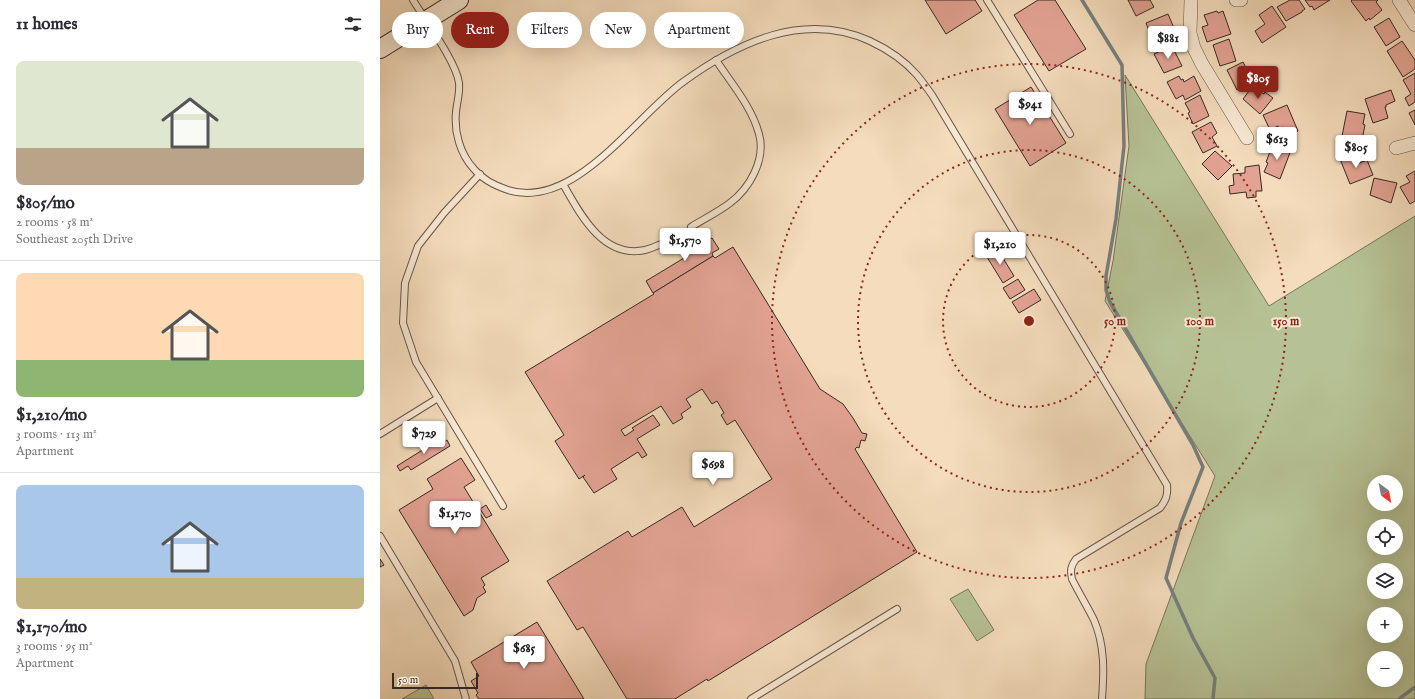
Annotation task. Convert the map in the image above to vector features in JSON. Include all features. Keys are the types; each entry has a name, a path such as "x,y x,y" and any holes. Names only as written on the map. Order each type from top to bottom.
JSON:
{"main road":[{"path":"439,12 459,0"},
{"path":"380,49 392,41"}],"street":[{"path":"1191,0 1190,33 1194,48 1202,64 1247,138"},
{"path":"1236,0 1241,0"},
{"path":"1399,0 1415,25"},
{"path":"1396,148 1415,143"}],"lane":[{"path":"413,0 421,12"},
{"path":"987,0 1070,134"},
{"path":"443,48 455,69 459,82 456,123 457,140 464,156 474,170 497,186 519,194 536,193 552,189 584,172 677,87 716,60 750,43 773,34 794,29 818,28 840,30 880,45 900,58 917,74 932,95 1156,464 1167,485 1168,492 1166,500 1160,508 1076,559 1072,565 1070,572 1072,579 1094,620 1101,642 1104,669 1102,699"},
{"path":"691,227 730,203 741,193 752,179 758,164 760,151 760,135 754,121 740,96 716,60"},
{"path":"480,174 444,213 418,246 404,283 402,322 416,362 503,506"},
{"path":"562,184 583,218 596,234 611,244 626,250 644,250 661,244 681,233"},
{"path":"380,434 438,398"},
{"path":"380,536 455,661 466,699"},
{"path":"751,699 897,609"}],"green space":[{"path":"1125,75 1269,306 1415,216 1415,699 1145,699 1146,664 1215,476 1105,301 1113,261 1129,146"},
{"path":"968,589 994,630 977,641 950,599"},
{"path":"426,685 434,699 402,699"}],"building":[{"path":"925,0 975,0 982,11 946,34"},
{"path":"1038,0 1055,0 1086,49 1049,71 1014,15"},
{"path":"1128,0 1150,0 1154,7 1136,16"},
{"path":"1290,0 1299,0 1305,9 1286,21 1277,7"},
{"path":"1305,0 1330,0 1314,10"},
{"path":"1378,0 1376,2 1382,10 1370,20 1369,18 1366,21 1351,1"},
{"path":"1272,6 1286,27 1262,43 1255,31 1265,24 1259,15"},
{"path":"1217,11 1218,13 1223,11 1231,34 1207,42 1202,27 1208,25 1204,15"},
{"path":"1168,14 1174,28 1163,34 1167,44 1156,49 1146,23"},
{"path":"1389,18 1400,37 1386,46 1374,27"},
{"path":"1229,39 1236,61 1220,66 1213,45"},
{"path":"1402,41 1415,60 1415,69 1403,77 1387,51"},
{"path":"1172,46 1182,66 1164,73 1154,54"},
{"path":"1243,62 1253,81 1237,90 1227,70"},
{"path":"1415,73 1415,102 1409,106 1405,98 1411,94 1403,80"},
{"path":"1179,76 1184,82 1194,76 1201,91 1185,100 1183,95 1176,99 1167,82"},
{"path":"1031,87 1066,143 1030,166 995,109"},
{"path":"1252,87 1264,94 1265,92 1273,98 1260,114 1243,99"},
{"path":"1391,90 1395,101 1386,105 1385,107 1388,118 1373,123 1365,99"},
{"path":"1200,95 1209,116 1193,124 1188,113 1190,112 1185,103"},
{"path":"1287,105 1298,131 1287,136 1283,127 1279,129 1278,126 1270,130 1263,115"},
{"path":"1415,110 1415,125 1409,113"},
{"path":"1347,111 1365,114 1363,124 1365,125 1361,145 1341,141"},
{"path":"1211,122 1217,133 1212,137 1217,146 1203,153 1192,132"},
{"path":"1273,144 1291,150 1280,179 1264,172"},
{"path":"1215,151 1232,166 1218,180 1202,164"},
{"path":"1351,154 1354,163 1357,162 1357,164 1367,160 1373,175 1350,184 1340,159"},
{"path":"1259,165 1262,191 1256,191 1256,197 1247,198 1246,192 1230,194 1229,186 1234,185 1233,174 1245,173 1245,167"},
{"path":"1415,171 1415,201 1410,204 1400,187 1410,182 1406,176"},
{"path":"1374,178 1397,183 1391,203 1370,195"},
{"path":"702,234 706,241 712,238 719,249 712,253 713,256 653,293 646,281 689,255 683,245"},
{"path":"733,247 820,389 843,404 862,433 867,434 865,441 861,440 859,448 857,447 855,449 917,552 708,681 707,679 675,699 627,699 583,627 577,630 547,581 628,531 632,537 682,507 694,527 772,479 735,420 727,425 721,415 724,413 717,401 712,404 702,389 686,399 691,407 681,414 683,418 673,424 661,406 621,430 625,436 634,430 632,428 653,415 660,425 637,439 647,455 642,458 638,452 611,469 617,479 594,493 583,477 585,475 579,479 555,441 564,435 525,372 654,294 653,293 713,256 715,258"},
{"path":"998,250 1014,276 1003,283 987,257"},
{"path":"1018,279 1025,290 1010,299 1003,288"},
{"path":"1034,289 1041,300 1019,313 1012,302"},
{"path":"440,439 442,443 447,440 450,446 411,470 408,466 400,471 397,466"},
{"path":"461,458 475,480 464,487 509,561 481,578 485,585 483,587 486,592 477,598 473,610 464,616 399,510 433,489 427,479"},
{"path":"486,505 492,515 486,518 480,509"},
{"path":"380,559 384,565 380,567"},
{"path":"537,622 584,699 479,699 476,695 478,693 471,681 479,676 471,662"}],"waterway":[{"path":"1082,0 1122,65 1124,146 1116,219 1106,276 1106,290 1110,302 1193,445 1203,467 1181,523 1166,578 1193,638 1215,678 1213,699"},
{"path":"1399,699 1415,687"}]}
